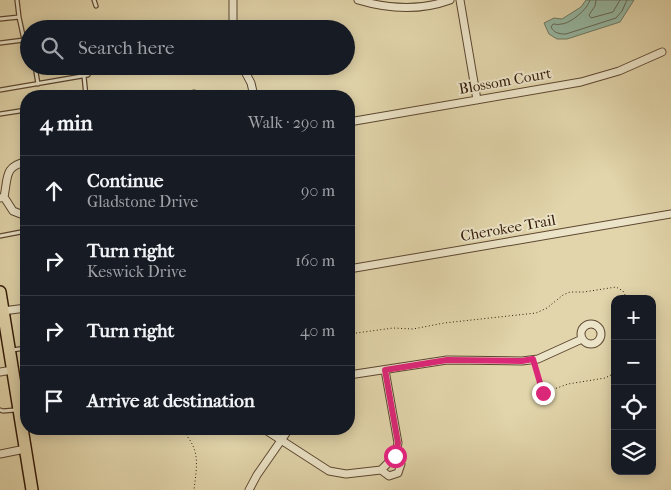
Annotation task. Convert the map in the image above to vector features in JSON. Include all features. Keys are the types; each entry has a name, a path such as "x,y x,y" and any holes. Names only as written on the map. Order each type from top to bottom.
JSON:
{"main road":[{"path":"0,292 2,316 20,406"},
{"path":"24,435 32,490"}],"street":[{"path":"233,0 233,20"},
{"path":"358,0 381,6 404,8 432,5 450,0"},
{"path":"460,0 477,100"},
{"name":"Blossom Court","path":"355,121 581,82 619,71 662,52"},
{"path":"247,75 253,90"},
{"path":"20,163 15,164 8,171 2,197 13,211 20,214"},
{"name":"Cherokee Trail","path":"355,268 671,214"},
{"path":"2,316 20,310"},
{"path":"355,374 447,360 522,361 533,359 582,339"},
{"path":"0,372 12,370"},
{"path":"272,435 329,471 346,474 381,470 395,456 398,443 385,370"},
{"path":"249,490 257,475 285,435"},
{"path":"0,454 25,449"},
{"path":"381,470 389,476 398,473 401,464 395,456"}],"lane":[{"path":"17,0 21,20"},
{"path":"94,0 96,6"},
{"path":"0,19 20,17"},
{"path":"0,43 20,40"},
{"path":"36,75 38,84"},
{"path":"0,90 88,75"},
{"path":"84,76 85,90"},
{"path":"0,114 20,111"},
{"path":"0,236 20,232"},
{"path":"9,351 20,349"},
{"path":"0,410 20,415"}],"path":[{"path":"355,333 393,328 413,329 444,322 536,313 570,292 584,292 616,287 623,291 625,295"},
{"path":"533,359 543,393 568,384 605,378 611,374"},
{"path":"187,435 196,453 197,463 194,490"}],"water":[{"path":"586,0 634,0 620,22 567,39 557,39 549,34 544,23 554,18 562,19 581,7"}],"route":[{"path":"395,456 398,443 385,370 447,360 522,361 533,359 543,393"}]}
